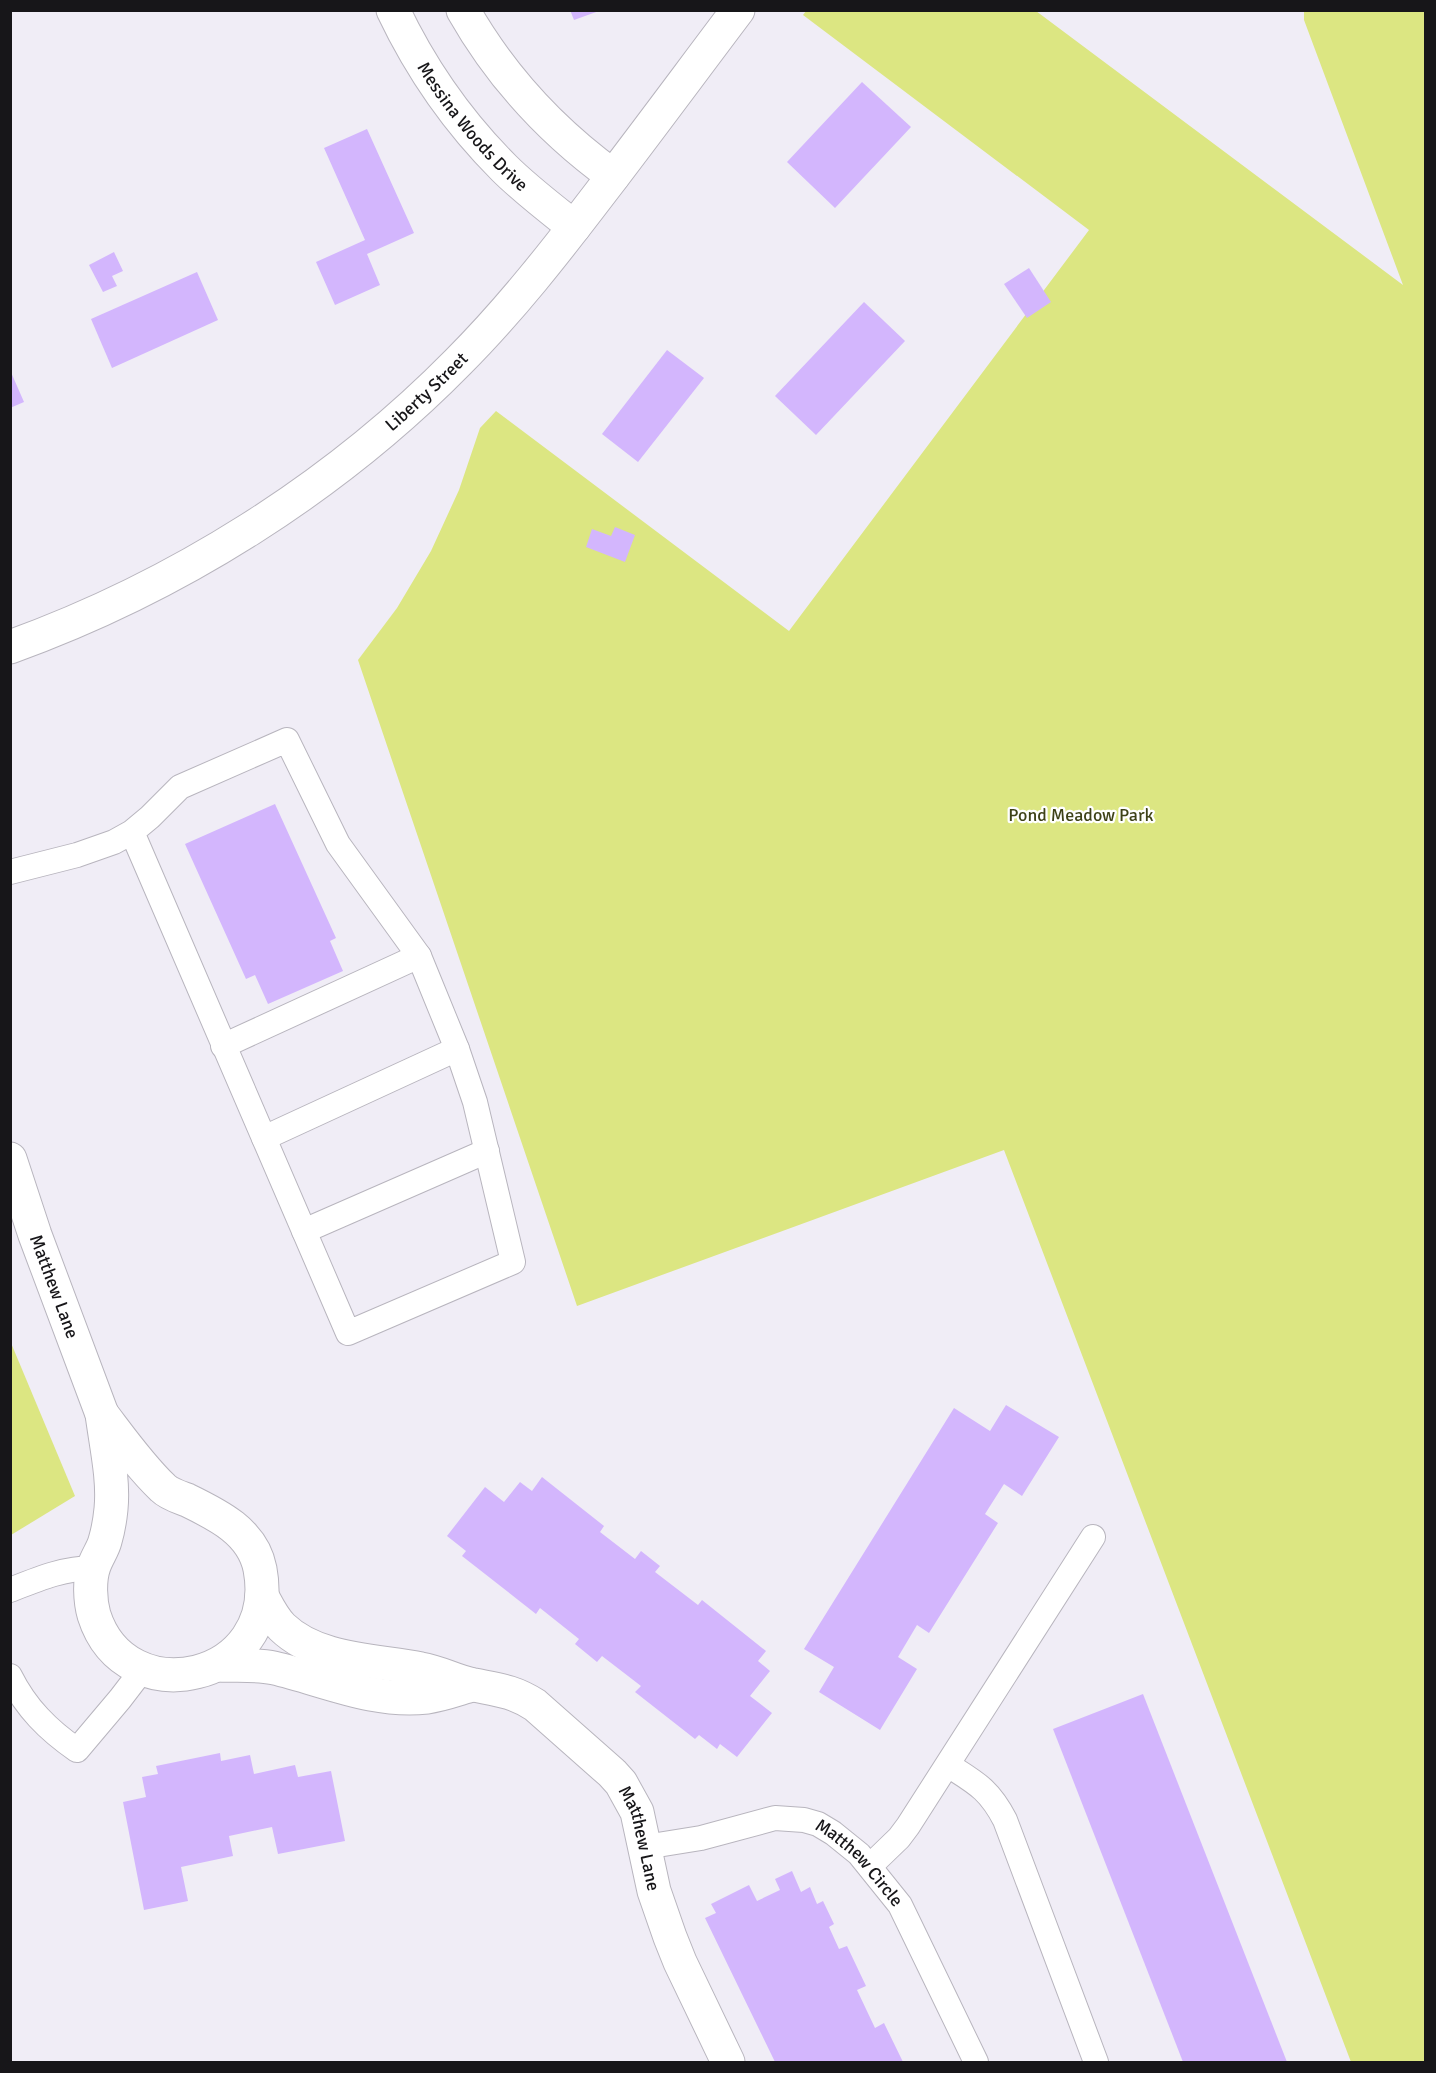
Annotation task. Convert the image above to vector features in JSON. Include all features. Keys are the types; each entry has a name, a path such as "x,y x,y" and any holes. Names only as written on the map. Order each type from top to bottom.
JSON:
{"street":[{"name":"Messina Woods Drive","path":"393,10 424,68 459,118 504,168 574,227"},
{"path":"463,10 508,80 569,143 613,176"},
{"name":"Liberty Street","path":"10,647 98,611 183,568 264,520 318,481 401,415 451,369 514,302 574,227 738,10"},
{"name":"Matthew Lane","path":"10,1159 35,1235 102,1414"},
{"path":"102,1414 136,1458 165,1490 228,1521 248,1542 260,1568 262,1596 256,1623 241,1647 219,1665 194,1674 168,1675 142,1669 122,1656 105,1637 94,1615 91,1591 93,1568 105,1541 111,1508 110,1468 102,1414"},
{"name":"Matthew Lane","path":"262,1596 270,1612 281,1626 306,1644 348,1657 425,1670 472,1685 508,1690 521,1696 535,1705 612,1773 621,1783 637,1812 654,1891 670,1937 728,2062"},
{"name":"Matthew Lane","path":"219,1665 275,1668 341,1688 387,1696 429,1697 472,1685"}],"lane":[{"path":"10,872 96,849 132,832 180,787 287,740 338,844 419,956 457,1049 475,1101 513,1262 348,1333 132,832"},
{"path":"223,1046 419,956"},
{"path":"264,1138 457,1049"},
{"path":"304,1231 487,1151"},
{"path":"870,1866 899,1838 1093,1537"},
{"path":"10,1590 51,1574 93,1568"},
{"path":"10,1676 31,1711 52,1732 77,1750 120,1700 142,1669"},
{"path":"948,1765 982,1787 990,1795 1005,1820 1096,2062"},
{"name":"Matthew Circle","path":"645,1847 701,1838 761,1820 790,1817 818,1824 833,1833 859,1854 900,1905 976,2062"}],"green space":[{"name":"Pond Meadow Park","path":"806,11 1036,11 1403,285 1304,20 1304,11 1425,11 1425,2062 1351,2062 1004,1150 577,1306 358,660 397,608 431,551 459,490 480,428 496,411 789,631 1089,230 803,15"},
{"path":"11,1343 75,1496 10,1535"}],"building":[{"path":"570,10 599,10 599,11 574,20"},
{"path":"862,82 911,127 835,208 787,162"},
{"path":"367,129 414,233 367,254 380,285 335,305 316,262 365,240 324,148"},
{"path":"114,252 123,271 112,276 117,286 103,292 89,265"},
{"path":"1029,268 1051,302 1027,318 1004,284"},
{"path":"197,272 218,320 112,368 91,319"},
{"path":"864,302 905,341 816,435 775,396"},
{"path":"667,350 704,378 638,462 602,434"},
{"path":"10,370 24,402 10,408"},
{"path":"615,527 635,535 625,562 586,547 592,529 611,536"},
{"path":"275,804 336,938 330,941 343,971 268,1004 255,975 246,979 185,844"},
{"path":"1006,1405 1059,1437 1022,1496 1004,1484 985,1514 998,1523 929,1633 917,1625 898,1657 917,1669 880,1730 819,1692 834,1667 804,1649 954,1408 990,1431"},
{"path":"542,1477 604,1526 600,1532 635,1559 641,1551 660,1566 655,1572 698,1605 702,1600 766,1651 758,1661 770,1671 750,1696 772,1713 737,1757 720,1744 717,1749 699,1735 695,1739 635,1692 641,1686 602,1656 597,1662 575,1644 579,1639 540,1608 536,1614 462,1556 466,1551 447,1536 485,1487 504,1502 520,1482 532,1491"},
{"path":"1143,1694 1287,2062 1183,2062 1053,1729"},
{"path":"220,1753 221,1761 250,1755 254,1774 295,1765 298,1777 331,1771 345,1841 278,1854 272,1827 229,1836 233,1856 181,1867 188,1901 144,1910 123,1802 146,1797 142,1777 158,1774 156,1766"},
{"path":"792,1871 801,1892 810,1887 817,1904 823,1901 834,1924 829,1927 839,1949 847,1946 866,1986 857,1990 875,2028 884,2023 903,2062 775,2062 705,1918 716,1913 711,1904 749,1885 757,1901 780,1890 775,1879"}]}
